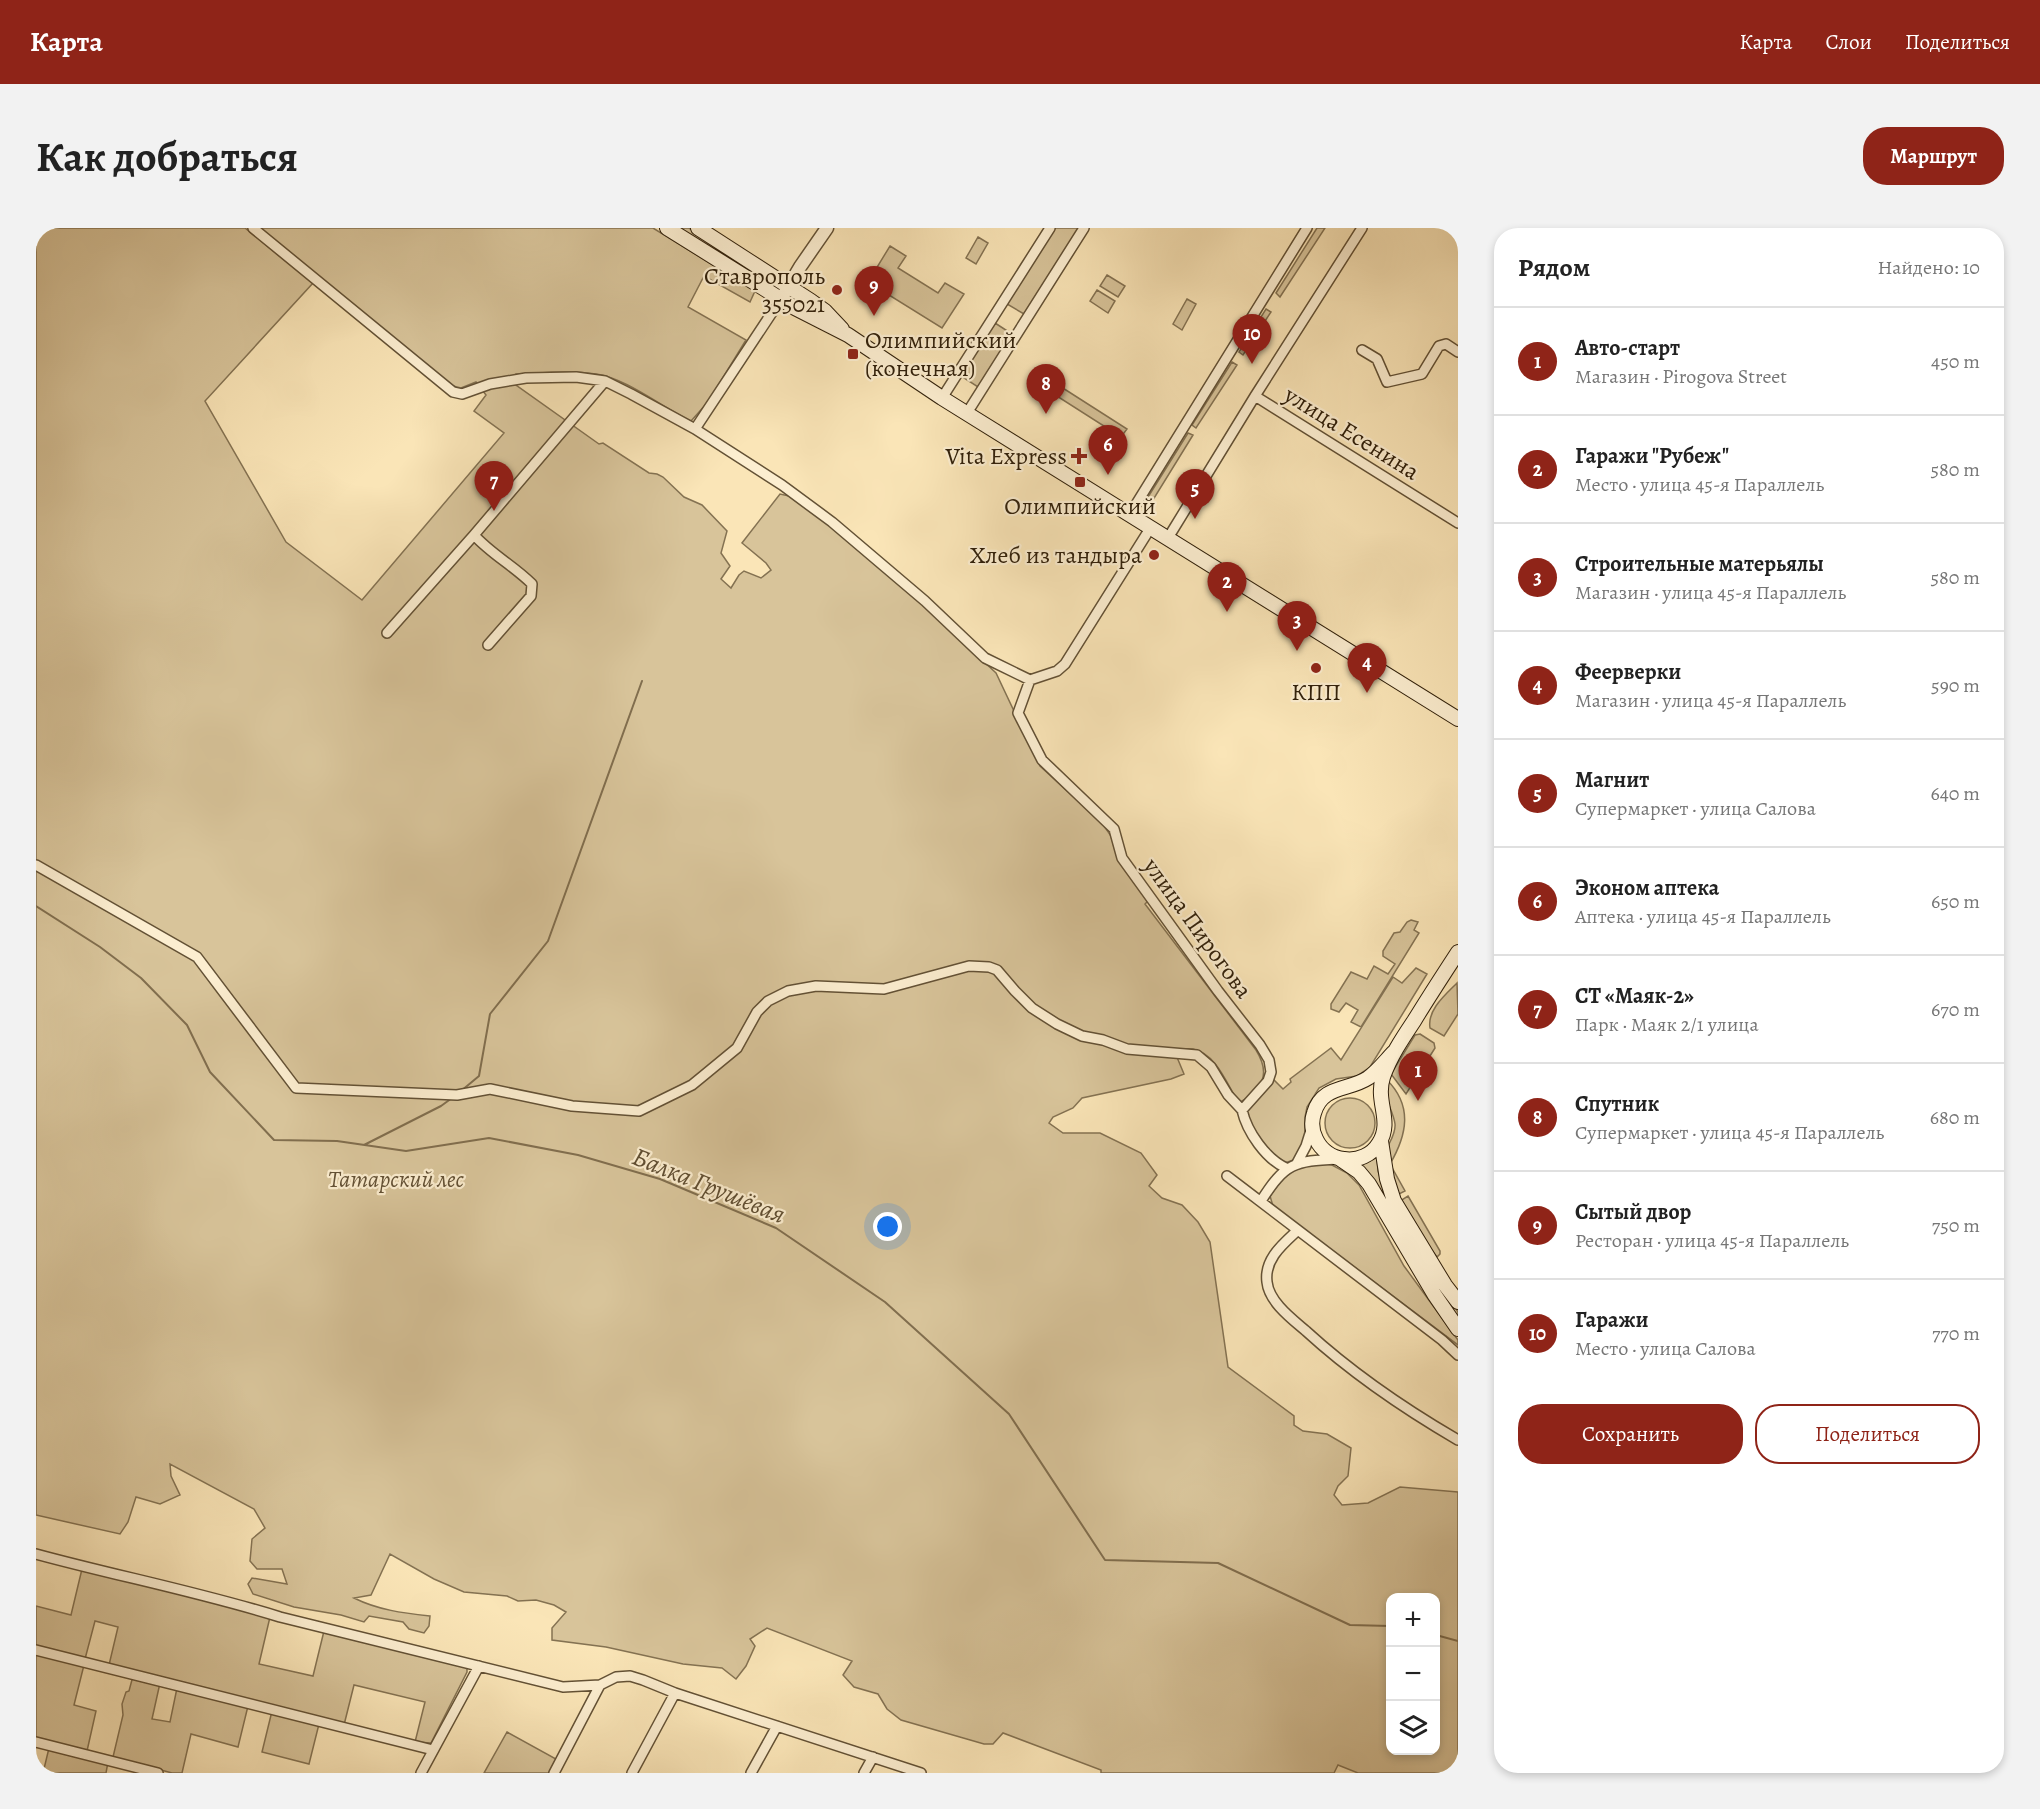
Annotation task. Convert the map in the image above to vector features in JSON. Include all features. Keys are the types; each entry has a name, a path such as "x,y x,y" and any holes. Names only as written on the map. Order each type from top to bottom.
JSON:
{"main road":[{"path":"667,228 818,321 848,335 942,398 1458,719"},
{"path":"698,228 825,311 848,335"},
{"path":"1340,1159 1361,1158 1372,1152 1381,1141 1386,1123 1381,1106 1380,1087 1394,1052 1458,952"},
{"path":"1394,1052 1368,1078 1331,1091 1323,1097 1312,1116 1312,1127 1319,1145 1359,1173 1369,1184 1434,1294 1458,1329"},
{"path":"1341,1087 1353,1086 1364,1090 1374,1096 1381,1106"},
{"path":"1381,1141 1387,1179 1394,1200 1445,1285 1458,1302"}],"street":[{"path":"253,228 453,392 462,394 490,384 526,378 576,377 605,381 695,429 756,467 832,522 925,601 985,658 1030,680 1057,671 1065,664 1151,527"},
{"path":"695,429 827,228"},
{"path":"942,398 1050,228"},
{"path":"967,413 1084,228"},
{"path":"1130,514 1307,228"},
{"path":"1168,538 1362,228"},
{"path":"1362,350 1377,359 1387,382 1422,374 1439,346 1446,344 1458,352"},
{"path":"387,633 605,381"},
{"name":"улица Есенина","path":"1255,396 1458,523"},
{"path":"474,535 484,546 520,572 532,584 531,596 488,645"},
{"name":"улица Пирогова","path":"1030,680 1018,713 1042,760 1114,829 1122,858 1269,1060 1271,1072 1268,1081 1242,1110"},
{"path":"36,865 197,957 296,1088 457,1095 490,1089 572,1106 639,1111 693,1085 737,1048 757,1012 768,1001 788,991 816,986 884,989 969,966 989,967 998,970 1032,1008 1082,1036 1103,1040 1127,1049 1197,1055 1211,1067 1228,1095 1242,1110 1251,1132 1265,1152 1286,1168"},
{"path":"1297,1163 1312,1127"},
{"path":"1261,1201 1273,1182 1286,1168 1314,1160 1340,1159"},
{"path":"1227,1176 1442,1340 1458,1355"},
{"path":"1298,1230 1280,1246 1267,1265 1267,1282 1271,1295 1289,1317 1353,1372 1420,1418 1458,1440"},
{"path":"36,1554 563,1687 600,1685 616,1677 643,1680 675,1694 921,1773"},
{"path":"36,1650 434,1750"},
{"path":"421,1773 479,1666"},
{"path":"554,1773 600,1685"},
{"path":"632,1773 675,1694"},
{"path":"751,1773 777,1726"},
{"path":"36,1742 158,1773"},
{"path":"864,1773 873,1757"}],"green space":[{"name":"Татарский лес","path":"36,228 245,228 313,283 205,401 286,542 362,600 504,433 474,411 486,395 476,382 461,388 453,386 259,228 653,228 755,291 750,302 704,276 688,307 746,340 708,402 691,421 620,381 596,374 566,372 516,374 516,385 599,444 603,443 649,473 663,477 684,497 702,505 727,531 721,553 730,566 721,579 731,588 744,571 761,578 771,570 742,543 780,494 789,496 829,525 920,602 996,673 1040,766 1102,823 1111,836 1117,857 1148,901 1145,904 1256,1050 1261,1059 1264,1074 1254,1092 1239,1103 1209,1057 1193,1049 1174,1050 1184,1074 1171,1079 1082,1098 1073,1108 1053,1117 1049,1123 1063,1133 1100,1133 1141,1153 1157,1175 1149,1186 1162,1198 1182,1205 1198,1222 1210,1242 1228,1367 1294,1416 1294,1425 1303,1431 1327,1434 1351,1448 1348,1476 1338,1486 1334,1495 1342,1505 1368,1503 1400,1487 1458,1492 1458,1766 1455,1773 1358,1773 1338,1765 1334,1773 1101,1773 1101,1770 1003,1733 993,1744 984,1744 901,1720 887,1709 878,1694 854,1687 843,1675 852,1661 767,1628 750,1639 755,1646 746,1666 736,1679 722,1668 683,1664 606,1647 552,1640 552,1628 566,1612 554,1605 536,1600 518,1601 507,1596 464,1592 434,1579 390,1554 371,1595 354,1598 381,1608 430,1616 429,1626 424,1633 409,1629 403,1622 369,1616 364,1622 341,1615 294,1607 253,1594 248,1584 252,1578 287,1584 282,1569 257,1569 250,1561 252,1539 265,1528 254,1509 170,1464 171,1476 180,1495 160,1504 136,1497 128,1522 120,1534 36,1515"},
{"path":"676,228 689,228 782,287 779,292"},
{"path":"1054,228 1079,228 1024,314 1007,304"},
{"path":"1317,228 1325,228 1280,297 1276,293"},
{"path":"978,237 988,243 976,264 966,258"},
{"path":"890,246 906,256 898,268 938,293 945,283 964,294 942,328 868,282"},
{"path":"1107,275 1125,286 1118,297 1100,286"},
{"path":"1097,290 1115,301 1108,313 1090,301"},
{"path":"1187,299 1196,304 1182,330 1173,324"},
{"path":"1266,309 1271,312 1243,355 1239,352"},
{"path":"995,323 1012,334 978,387 961,376"},
{"path":"1232,362 1237,365 1196,428 1192,425"},
{"path":"1044,376 1127,429 1121,437 1038,384"},
{"path":"1188,433 1193,435 1148,508 1143,505"},
{"path":"1411,920 1418,922 1414,930 1419,933 1361,1027 1351,1022 1358,1010 1346,1003 1339,1012 1331,1009 1331,1004 1351,972 1367,979 1374,966 1388,974 1395,964 1383,956 1383,951 1394,933 1400,932"},
{"path":"1416,968 1427,974 1370,1067 1357,1076 1336,1079 1319,1088 1307,1107 1305,1141 1296,1159 1285,1163 1280,1162 1253,1131 1245,1112 1272,1081 1274,1080 1283,1089 1291,1082 1290,1079 1331,1048 1341,1060 1393,977 1402,983"},
{"path":"1457,983 1458,1014 1444,1036 1430,1028 1431,1015 1438,1003"},
{"path":"1420,1034 1434,1043 1435,1048 1406,1094 1391,1074 1415,1035"},
{"path":"1387,1080 1401,1100 1405,1121 1400,1142 1390,1164 1405,1191 1397,1195 1386,1162 1386,1151 1395,1128 1385,1091"},
{"path":"1345,1098 1355,1098 1368,1105 1375,1118 1375,1128 1368,1141 1355,1148 1345,1148 1336,1144 1329,1137 1325,1128 1325,1118 1329,1109 1336,1102"},
{"path":"1377,1157 1378,1171 1385,1193 1458,1312 1458,1323 1359,1166"},
{"path":"1316,1162 1332,1165 1347,1173 1359,1185 1404,1266 1458,1340 1458,1345 1273,1206 1270,1196 1279,1183 1302,1166"},
{"path":"1408,1196 1440,1251 1437,1257 1420,1235 1400,1201"},
{"path":"82,1569 270,1617 259,1664 313,1676 324,1631 463,1666 467,1668 467,1672 431,1743 415,1742 425,1702 354,1685 344,1725 109,1665 118,1627 95,1621 85,1659 36,1648 36,1606 71,1615"},
{"path":"36,1653 84,1665 74,1705 96,1711 87,1751 36,1738"},
{"path":"133,1676 160,1683 152,1719 170,1722 177,1688 248,1706 238,1747 191,1734 182,1773 172,1773 113,1757 123,1715 122,1704"},
{"path":"272,1711 319,1724 309,1764 262,1752"},
{"path":"507,1732 556,1759 549,1773 484,1773"},
{"path":"49,1748 108,1762 106,1773 43,1773"}],"waterway":[{"path":"461,1091 479,1076 490,1014 548,941 642,681"},
{"name":"Балка Грушёвая","path":"36,906 100,947 141,978 187,1025 210,1072 274,1140 337,1141 406,1151 489,1138 578,1155 660,1179 776,1228 885,1302 1009,1414 1105,1560 1218,1563 1350,1625 1386,1626"},
{"path":"364,1145 441,1106 452,1098"},
{"name":"Балка Грушёвая","path":"1440,1636 1458,1641"}],"place":[{"name":"Ставрополь 355021","path":"837,290"},
{"name":"Сытый двор","path":"874,316"},
{"name":"Олимпийский (конечная)","path":"853,354"},
{"name":"Гаражи","path":"1252,364"},
{"name":"Спутник","path":"1046,414"},
{"name":"Vita Express","path":"1079,456"},
{"name":"Эконом аптека","path":"1108,475"},
{"name":"Олимпийский","path":"1080,482"},
{"name":"СТ «Маяк-2»","path":"494,511"},
{"name":"Магнит","path":"1195,519"},
{"name":"Хлеб из тандыра","path":"1154,555"},
{"name":"Гаражи \"Рубеж\"","path":"1227,612"},
{"name":"Строительные матерьялы","path":"1297,651"},
{"name":"КПП","path":"1316,668"},
{"name":"Феерверки","path":"1367,693"},
{"name":"Авто-старт","path":"1418,1101"}]}
